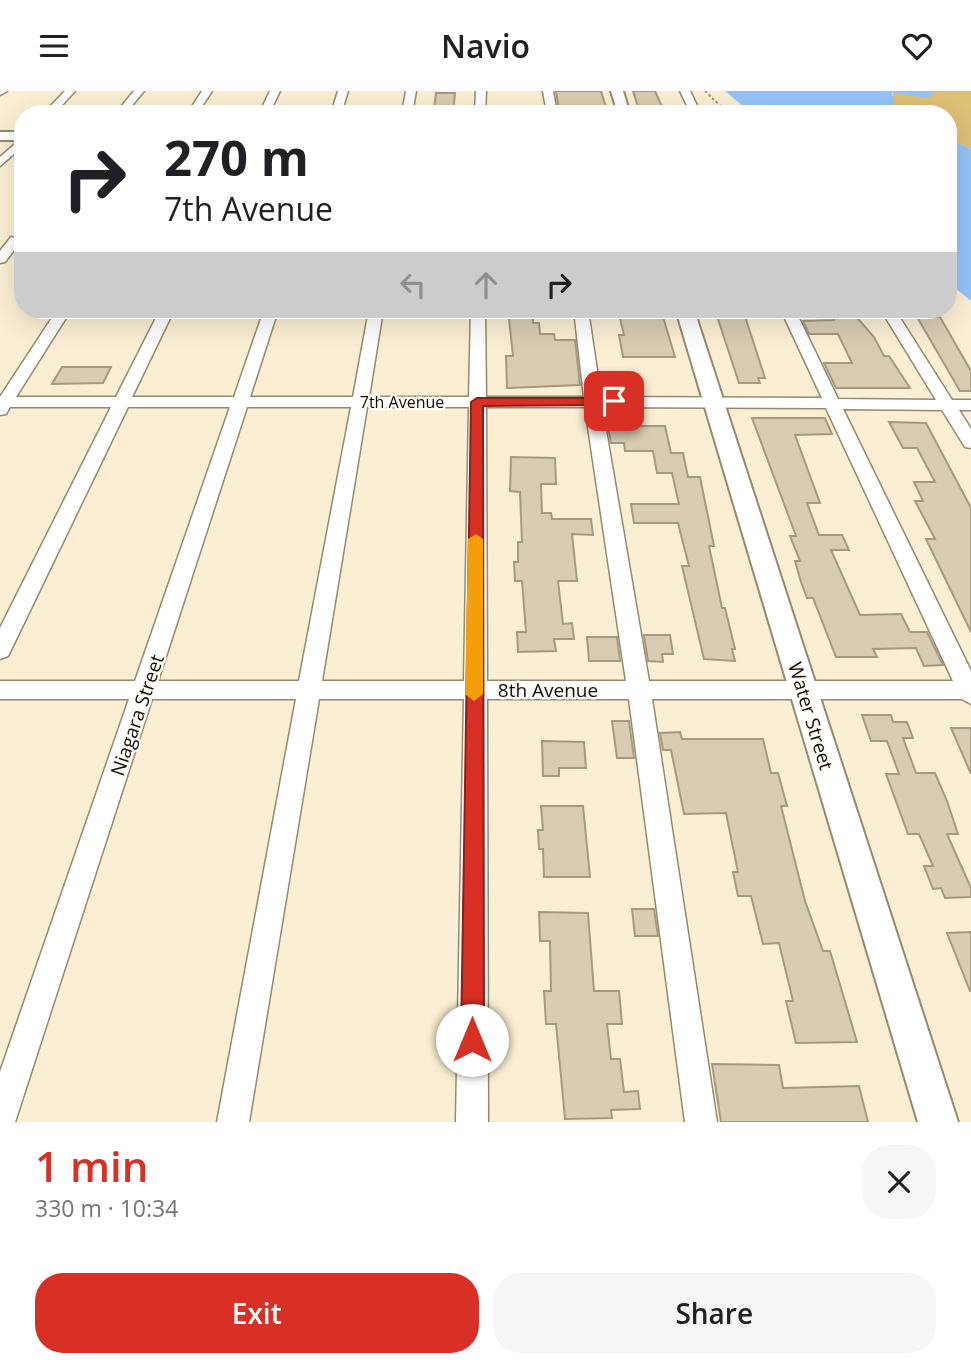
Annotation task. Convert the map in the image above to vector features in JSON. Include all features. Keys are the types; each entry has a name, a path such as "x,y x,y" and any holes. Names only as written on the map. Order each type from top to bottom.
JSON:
{"main road":[{"name":"Water Street","path":"688,319 938,1122"}],"street":[{"path":"57,105 71,91"},
{"path":"127,105 139,91"},
{"path":"0,163 14,148"},
{"path":"0,259 14,245"},
{"path":"2,405 58,319"},
{"path":"0,650 163,319"},
{"name":"Niagara Street","path":"0,1119 268,319"},
{"path":"233,1122 374,319"},
{"path":"472,1122 478,319"},
{"path":"583,319 593,401 639,690 701,1122"},
{"path":"792,319 970,691"},
{"path":"894,319 971,443"},
{"name":"7th Avenue","path":"2,405 593,401 971,405"},
{"name":"8th Avenue","path":"0,690 970,691"}],"path":[{"path":"705,91 720,105"}],"shaded area":[{"path":"935,91 971,91 971,149 957,142 957,105 894,105 894,92 906,95"}],"water":[{"path":"725,91 935,91 928,98 892,93 894,105 741,105"},
{"path":"957,142 971,149 971,301 957,290"}],"building":[{"path":"556,91 601,91 605,105 558,105"},
{"path":"633,91 655,91 661,105 637,105"},
{"path":"436,93 455,93 454,105 434,105"},
{"path":"509,319 533,319 533,323 539,323 540,334 554,334 555,340 575,340 580,385 507,388 506,356 513,356"},
{"path":"620,319 664,319 675,357 623,357 619,335 624,335"},
{"path":"718,319 746,319 765,378 758,378 760,383 739,383"},
{"path":"858,319 874,337 884,356 889,356 910,388 836,388 824,363 852,363 838,334 809,334 803,321"},
{"path":"918,319 941,319 971,371 971,391 960,391"},
{"path":"62,367 111,367 103,383 52,384"},
{"path":"752,418 825,418 832,434 795,435 820,503 807,503 819,535 842,535 849,550 831,550 860,615 901,614 910,632 927,632 943,665 924,666 916,648 873,649 877,657 836,657 813,598 807,598 801,582 795,561 800,561 790,536 796,536"},
{"path":"607,422 622,422 623,426 665,426 671,453 683,453 688,477 700,477 714,546 709,546 722,608 725,608 735,649 732,649 735,661 704,659 682,566 689,566 678,523 634,523 631,504 679,504 672,473 657,473 653,451 625,451 624,443 611,443"},
{"path":"889,422 926,423 971,508 971,632 926,539 935,539 915,501 923,501 914,482 935,482 917,448 903,448"},
{"path":"511,457 555,458 556,484 541,484 542,513 551,513 552,519 591,519 593,535 572,534 577,581 558,581 563,624 572,623 574,639 554,639 556,651 518,652 517,632 526,632 522,581 515,581 514,562 518,562 518,542 522,542 520,492 510,491"},
{"path":"644,635 670,635 673,654 662,654 663,662 648,661"},
{"path":"587,637 617,637 620,661 589,661"},
{"path":"862,715 891,715 893,722 907,722 913,738 903,738 916,773 935,773 947,801 958,834 947,834 971,888 971,897 945,898 941,888 933,889 924,866 933,866 919,834 908,834 886,774 899,774 887,741 871,741"},
{"path":"612,721 629,721 634,758 617,758"},
{"path":"951,728 971,728 971,774"},
{"path":"680,732 682,739 763,739 771,773 778,773 787,806 781,806 805,901 823,951 830,951 857,1042 796,1043 786,1001 793,1001 779,943 763,944 751,896 738,896 733,872 738,872 726,813 684,814 671,750 663,750 660,733"},
{"path":"542,741 584,742 586,768 559,768 559,776 543,776"},
{"path":"541,806 583,806 590,877 544,877 543,849 539,849 538,830 543,830"},
{"path":"632,909 654,909 658,936 635,936"},
{"path":"539,912 588,913 594,991 619,991 622,1024 607,1024 611,1059 620,1059 624,1092 638,1091 640,1109 611,1110 612,1118 565,1119 556,1024 546,1024 544,991 551,991 550,941 540,941"},
{"path":"971,932 971,991 970,991 947,933"},
{"path":"712,1064 779,1065 783,1088 859,1086 868,1122 721,1122"}],"slow traffic":[{"path":"474,694 476,539"}],"route":[{"path":"472,1040 477,402 614,401"}]}
